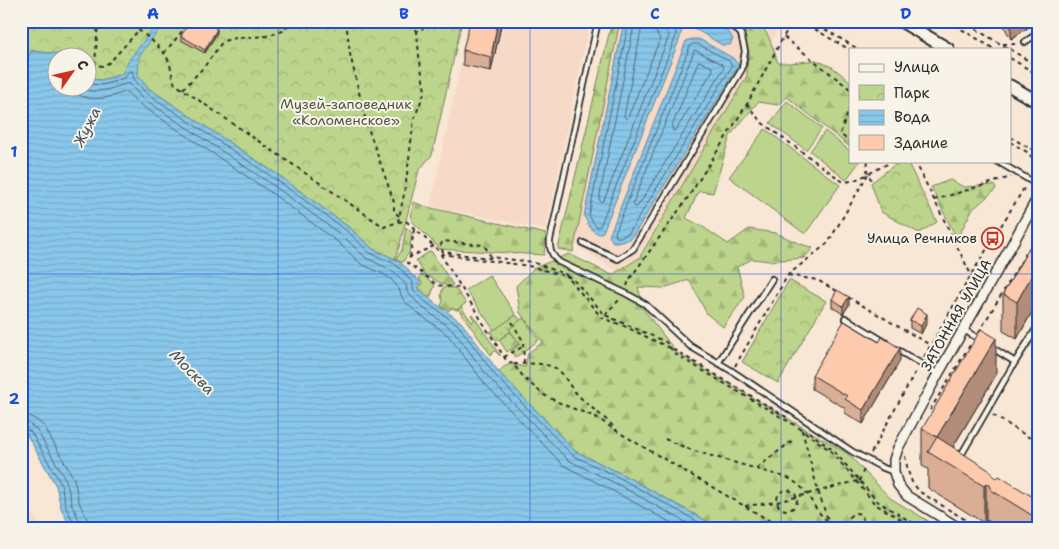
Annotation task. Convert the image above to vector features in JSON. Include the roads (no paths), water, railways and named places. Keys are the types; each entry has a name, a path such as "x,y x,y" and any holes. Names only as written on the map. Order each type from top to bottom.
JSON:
{"street":[{"path":"900,21 946,48"},
{"path":"1012,87 1038,102"},
{"name":"ЗАТОННАЯ УЛИЦА","path":"894,472 894,460 902,450 938,374 1038,198"},
{"path":"894,472 898,485 907,496 959,528"}],"lane":[{"path":"598,21 549,247 554,258 645,304 690,346 732,371 853,452 894,472"},
{"path":"583,244 618,259 633,250 742,69 745,51 742,34 728,21"},
{"path":"1025,42 1038,34"},
{"path":"999,162 1038,185"},
{"path":"718,363 772,278"},
{"path":"844,318 886,343"},
{"path":"959,459 1038,326"},
{"path":"964,329 1015,362"},
{"path":"895,348 938,374"}],"water":[{"path":"159,21 165,21 139,57 138,76 148,88 284,179 351,229 373,249 395,259 407,268 420,283 417,287 461,322 499,372 575,451 622,474 719,528 71,528 61,508 56,486 27,435 21,432 21,67 24,68 31,51 48,53 48,98 98,98 98,80 122,74 129,60"},
{"path":"624,21 669,21 682,29 603,232 600,234 592,230 584,216"},
{"path":"689,21 709,21 729,32 733,39 730,45 722,45 692,27"},
{"path":"699,39 733,58 739,65 632,238 622,242 613,242 609,236 686,41"}],"place":[{"name":"Улица Речников","path":"993,238"}],"park label":[{"name":"Музей-заповедник «Коломенское»","path":"346,112"}],"water label":[{"name":"Жужа","path":"87,127"},
{"name":"Москва","path":"192,372"}]}
